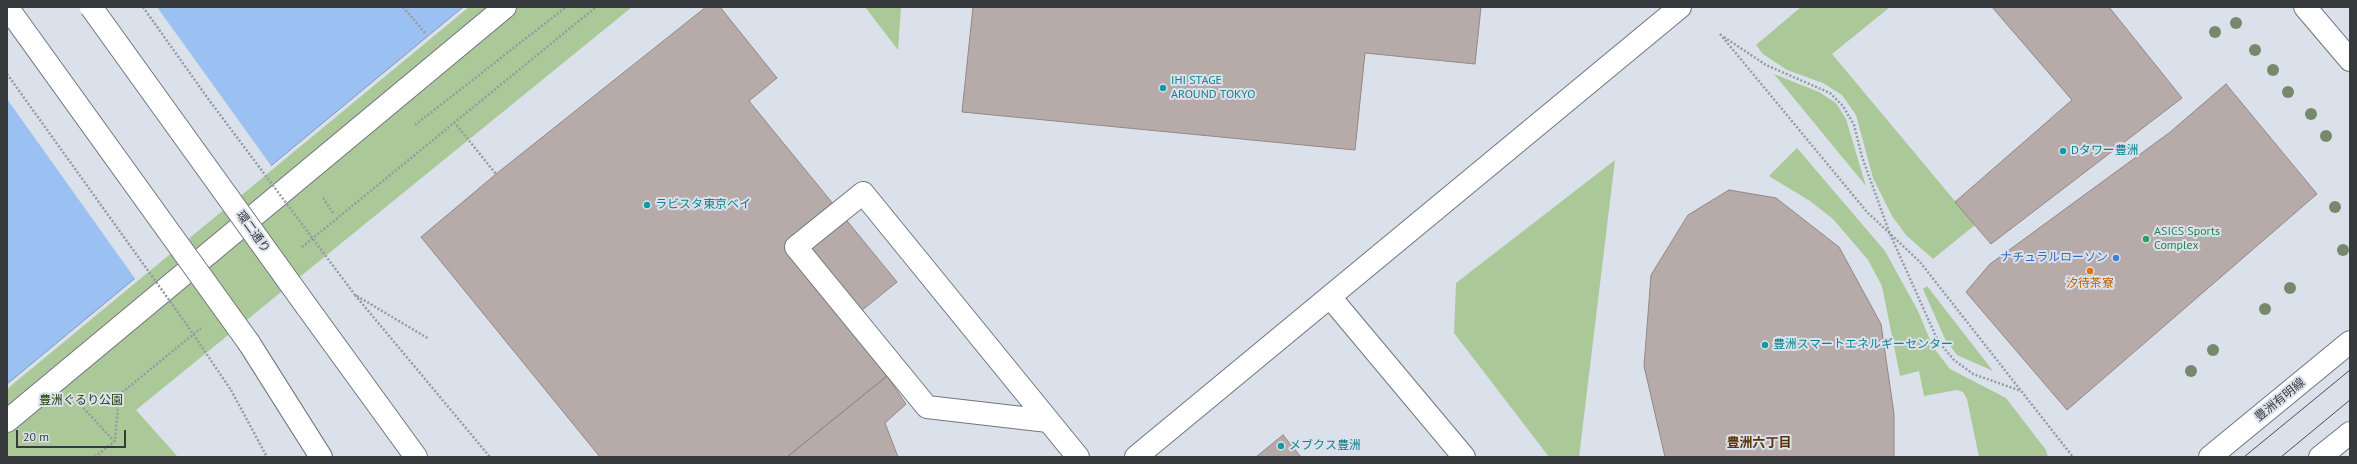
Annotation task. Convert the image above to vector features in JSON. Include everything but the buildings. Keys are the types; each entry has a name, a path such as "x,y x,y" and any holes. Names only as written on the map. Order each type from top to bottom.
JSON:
{"street":[{"name":"環二通り","path":"91,7 416,457"},
{"path":"7,421 505,7"},
{"path":"1136,457 1680,7"},
{"path":"2304,7 2350,60"},
{"path":"7,8 250,343 320,457"},
{"path":"1048,421 927,407 796,247 863,193 1078,457"},
{"path":"1330,297 1464,457"},
{"name":"豊洲有明線","path":"2210,457 2350,342"},
{"path":"2320,457 2350,433"}],"path":[{"path":"143,7 208,100 355,295 490,457"},
{"path":"298,250 596,7"},
{"path":"2022,391 1973,374 1954,360 1938,341 1890,234 1862,157 1854,125 1843,106 1830,93 1766,65 1720,34 1867,212 1890,234 1920,262 2022,391 2073,457"},
{"path":"7,74 187,325 231,390 267,457"},
{"path":"454,122 496,174"},
{"path":"322,198 334,214"},
{"path":"355,295 429,339"},
{"path":"95,457 115,441 119,394 206,323"},
{"path":"75,399 115,441"}],"green space":[{"name":"豊洲ぐるり公園","path":"469,7 632,7 136,410 178,457 7,457 7,389"},
{"path":"865,7 901,7 898,50"},
{"path":"1801,7 1890,7 1832,54 1975,225 1933,259 1906,235 1892,216 1873,178 1856,115 1842,95 1823,83 1787,70 1763,54 1756,45"},
{"path":"1774,74 1819,92 1836,103 1846,119 1866,186"},
{"path":"1797,148 1885,251 1918,311 1933,347 1950,369 2006,398 2046,450 2048,457 1979,457 1967,399 1963,392 1957,390 1924,396 1919,371 1900,376 1882,286 1868,260 1833,219 1810,201 1769,176"},
{"path":"1615,160 1579,457 1549,457 1454,333 1456,283"},
{"path":"1927,286 1993,371 1957,355 1945,339 1923,289"}],"water":[{"path":"7,7 463,7 7,384"}],"pier":[{"path":"7,7 157,7 272,167 136,280 7,99"}],"tram line":[{"path":"2244,457 2350,370"},
{"path":"2281,457 2350,400"}],"place":[{"name":"IHI STAGE AROUND TOKYO","path":"1163,88"},
{"name":"Dタワー豊洲","path":"2063,151"},
{"name":"ラビスタ東京ベイ","path":"647,205"},
{"name":"ASICS Sports Complex","path":"2146,239"},
{"name":"ナチュラルローソン","path":"2116,258"},
{"name":"汐待茶寮","path":"2090,271"},
{"name":"豊洲スマートエネルギーセンター","path":"1765,345"},
{"name":"メブクス豊洲","path":"1281,446"}],"district":[{"name":"豊洲六丁目","path":"1759,443"}]}
